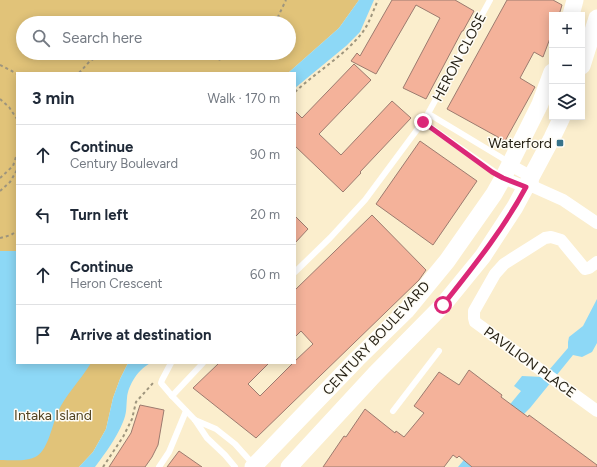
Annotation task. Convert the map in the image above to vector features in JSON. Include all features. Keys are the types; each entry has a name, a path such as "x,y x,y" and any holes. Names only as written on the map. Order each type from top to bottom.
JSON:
{"main road":[{"path":"572,12 575,0"},
{"path":"585,54 590,34 597,18"},
{"name":"CENTURY BOULEVARD","path":"255,467 352,364 406,311 447,261 494,194 507,171 540,104 549,80"},
{"name":"CENTURY BOULEVARD","path":"289,467 375,374 443,305 483,256 530,184 561,120"}],"street":[{"path":"507,171 563,200 597,223"},
{"name":"PAVILION PLACE","path":"597,262 585,269 561,240 551,237 545,238 504,264 495,274 474,311 475,322 597,411"}],"lane":[{"name":"HERON CLOSE","path":"296,271 330,238 365,200 429,114 490,0"},
{"path":"429,114 502,158 507,171"},
{"path":"423,122 507,171"},
{"path":"393,411 439,351"},
{"path":"170,364 161,383 195,420 206,438 225,455 235,467"},
{"path":"172,396 202,364"},
{"path":"159,467 169,452 186,411"},
{"path":"195,420 216,429 235,444 255,467"}],"path":[{"path":"278,16 286,0"},
{"path":"296,91 347,49 362,33 378,0"},
{"path":"81,72 92,60"},
{"path":"0,65 16,73"},
{"path":"0,99 9,107 16,118"},
{"path":"0,178 9,171 16,162"},
{"path":"0,191 10,182 16,172"},
{"path":"0,238 11,235 16,232"},
{"path":"103,467 123,437 132,419 136,402 152,385 154,378"}],"green space":[{"name":"Intaka Island","path":"0,0 359,0 339,28 289,72 16,72 16,364 128,364 113,398 106,429 93,452 79,467 0,467"}],"water":[{"path":"359,0 374,0 360,32 346,46 296,87 296,72 289,72 339,28"},
{"path":"0,251 16,251 16,364 90,364 60,407 49,437 41,453 33,458 24,460 0,460"},
{"path":"597,299 597,343 592,352 582,357 573,355 530,408 471,467 458,467 521,391 514,386 522,376 543,377 568,348 569,337 583,326"},
{"path":"128,364 149,364 138,373 129,388 124,419 107,451 95,467 79,467 93,452 106,429 113,398"}],"building":[{"path":"392,0 455,0 474,11 426,99 403,88 440,18 416,5 376,74 351,61 357,53 360,56"},
{"path":"507,0 553,0 562,5 560,12 549,12 549,41 543,57 534,52 520,78 535,87 505,141 447,109"},
{"path":"354,64 371,80 319,134 341,155 392,101 411,118 343,192 296,147 296,112 302,118"},
{"path":"420,141 477,181 433,245 376,204"},
{"path":"372,215 426,270 419,280 256,438 193,388 218,364 268,364 248,384 260,396 292,364 296,364 296,360 313,344 301,331 296,336 296,289"},
{"path":"296,217 308,229 296,242"},
{"path":"469,370 502,395 501,397 528,417 529,415 597,465 597,467 472,467 459,456 457,458 453,455 444,467 323,467 365,409 395,433 396,431 404,437 424,413 414,406 439,372 459,385"},
{"path":"140,405 164,410 158,445 152,457 145,467 109,467 131,433"},
{"path":"179,451 202,467 167,467"}],"place":[{"name":"Waterford","path":"560,143"}],"route":[{"path":"423,122 492,172 526,187 515,207 483,256 443,305"}]}
